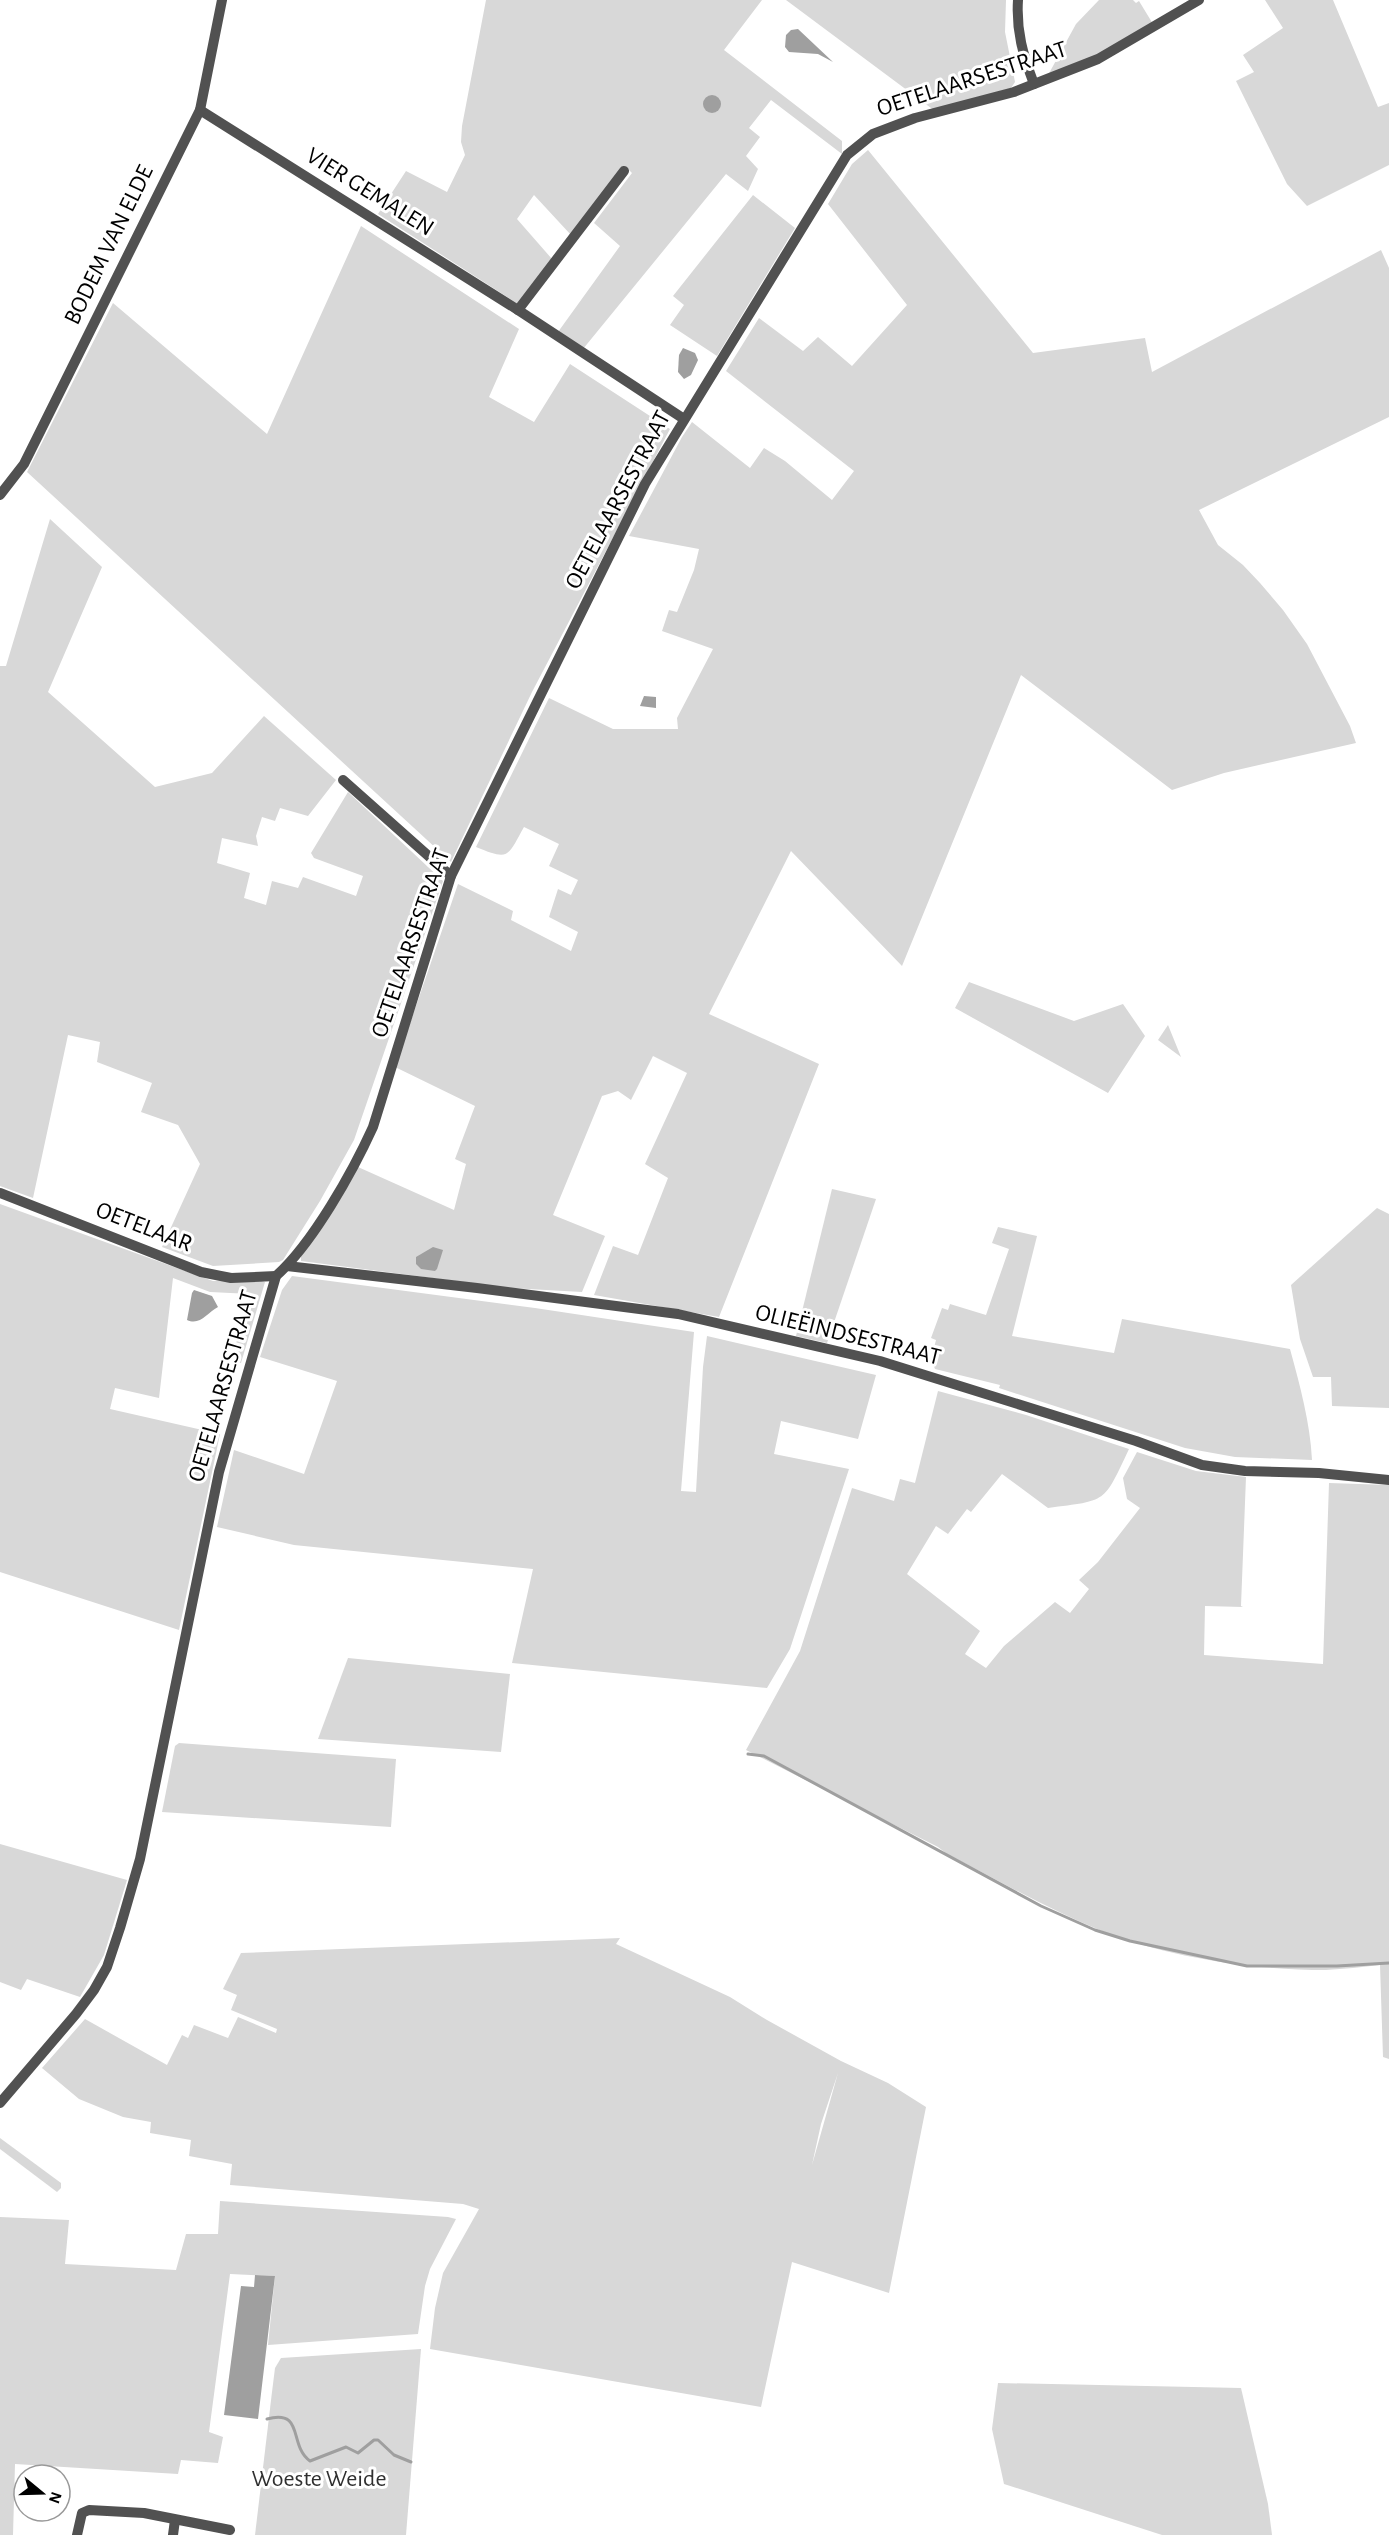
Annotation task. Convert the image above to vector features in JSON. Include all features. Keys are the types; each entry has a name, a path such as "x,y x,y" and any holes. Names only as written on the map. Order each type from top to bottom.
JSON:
{"street":[{"name":"BODEM VAN ELDE","path":"0,495 24,464 200,110 222,0"},
{"path":"1018,0 1017,21 1021,47 1034,84"},
{"name":"OETELAARSESTRAAT","path":"0,2103 76,2014 107,1967 114,1948 140,1859 219,1472 276,1275 287,1266 312,1232 357,1162 373,1126 451,876 645,484 847,155 873,134 905,122 1014,92 1098,59 1199,0"},
{"name":"VIER GEMALEN","path":"200,110 518,310 684,419"},
{"path":"518,310 624,171"},
{"path":"342,780 451,876"},
{"name":"OETELAAR","path":"0,1193 201,1272 231,1278 276,1275"},
{"name":"OLIEËINDSESTRAAT","path":"287,1266 678,1314 880,1361 1125,1438 1202,1465 1245,1471 1319,1473 1389,1480"},
{"path":"77,2535 82,2513 89,2510 144,2513 230,2530"},
{"path":"173,2535 175,2520"}],"green space":[{"path":"486,0 762,0 724,50 842,141 842,154 771,100 749,128 760,137 746,156 758,169 748,191 726,174 583,349 558,332 620,246 594,223 632,173 625,166 571,235 534,195 517,219 552,259 518,304 378,214 406,171 447,192 465,155 461,142 462,126"},
{"path":"786,0 1006,0 1005,32 1015,82 1011,88 935,111"},
{"path":"1099,0 1133,0 1136,3 1139,1 1153,24 1103,53 1047,77 1076,24"},
{"path":"1265,0 1333,0 1378,107 1389,103 1389,165 1307,206 1287,184 1236,81 1254,72 1243,55 1283,28"},
{"path":"868,150 1033,353 1145,338 1152,372 1381,250 1389,268 1389,417 1199,510 1218,545 1243,565 1260,583 1307,644 1350,726 1356,743 1224,773 1172,790 1021,675 902,966 791,851 709,1014 819,1064 719,1317 594,1295 613,1246 638,1255 668,1178 645,1164 687,1073 653,1056 631,1100 618,1091 602,1096 553,1215 605,1236 582,1292 510,1288 301,1261 301,1256 358,1167 454,1210 466,1164 455,1159 475,1106 395,1067 458,884 513,911 511,920 571,951 578,932 549,917 558,889 571,895 578,880 549,866 559,844 524,827 506,854 495,854 476,847 549,698 613,729 678,729 677,718 713,649 662,631 669,610 677,612 694,570 699,549 629,536 692,422 750,468 764,448 785,461 832,500 854,471 726,371 759,318 803,351 818,337 852,366 907,305 828,204 852,164"},
{"path":"753,195 795,228 717,356 670,325 684,305 673,296"},
{"path":"361,226 519,329 489,397 534,422 570,364 670,429 532,692 451,862 27,472 113,303 267,434"},
{"path":"50,519 102,567 48,692 155,787 212,773 264,716 336,780 308,816 280,808 275,821 262,817 256,836 258,846 222,838 217,863 250,873 244,898 266,905 272,881 298,888 303,877 356,896 363,876 314,858 311,853 348,792 443,881 354,1140 320,1201 283,1260 279,1262 213,1266 162,1247 200,1164 178,1125 141,1112 152,1083 97,1062 100,1042 68,1035 33,1198 0,1186 0,666 6,666"},
{"path":"969,982 1074,1021 1123,1004 1145,1036 1108,1093 955,1008"},
{"path":"1168,1025 1181,1057 1158,1040"},
{"path":"832,1189 876,1199 827,1343 796,1336"},
{"path":"0,1204 213,1281 255,1279 265,1282 241,1363 231,1360 251,1294 210,1292 173,1278 159,1398 115,1388 110,1409 220,1434 179,1630 0,1572"},
{"path":"1377,1208 1389,1214 1389,1408 1332,1406 1331,1377 1313,1377 1300,1339 1291,1285"},
{"path":"998,1227 1037,1236 1012,1336 1114,1353 1122,1319 1290,1349 1307,1418 1312,1460 1235,1457 1185,1448 999,1388 1000,1385 935,1369 931,1359 936,1340 931,1338 942,1308 948,1310 950,1304 986,1315 1009,1249 992,1243"},
{"path":"292,1276 535,1308 694,1332 681,1491 696,1492 703,1367 707,1336 876,1375 858,1439 781,1421 774,1454 849,1469 790,1649 767,1688 512,1663 533,1569 294,1545 217,1527 234,1450 304,1474 337,1381 260,1357 282,1290"},
{"path":"938,1391 1026,1415 1129,1449 1108,1490 1093,1500 1048,1508 1002,1474 971,1512 967,1509 948,1534 936,1526 907,1574 980,1631 965,1654 986,1668 1004,1646 1055,1602 1070,1613 1089,1589 1079,1580 1098,1562 1140,1508 1127,1499 1123,1478 1137,1452 1196,1471 1246,1477 1241,1606 1243,1607 1205,1606 1204,1655 1323,1664 1329,1483 1389,1485 1389,2059 1383,2057 1380,1965 1326,1970 1270,1968 1212,1961 1128,1940 1082,1923 1043,1904 947,1854 938,1847 746,1750 800,1651 852,1488 894,1501 900,1479 915,1483"},
{"path":"348,1658 510,1674 501,1752 318,1739"},
{"path":"179,1743 396,1759 391,1827 162,1812 175,1746"},
{"path":"0,1844 127,1880 104,1955 80,1997 27,1979 21,1990 0,1982"},
{"path":"620,1938 616,1944 730,1997 841,2061 888,2083 926,2107 889,2293 792,2262 761,2407 430,2349 435,2308 443,2273 479,2209 463,2204 230,2185 232,2164 189,2156 191,2140 150,2133 151,2122 123,2117 79,2099 42,2068 85,2019 167,2065 182,2035 188,2038 194,2025 228,2038 238,2017 276,2033 277,2029 231,2010 237,1995 223,1989 241,1953","holes":["838,2073 812,2165 821,2124"]},
{"path":"0,2138 61,2183 61,2188 57,2192 0,2149"},
{"path":"220,2201 456,2219 430,2269 425,2286 418,2334 268,2345 275,2276 230,2274 209,2432 223,2437 218,2463 181,2460 178,2474 72,2467 72,2463 12,2463 13,2535 0,2535 0,2217 69,2220 65,2264 176,2270 186,2234 218,2234"},
{"name":"Woeste Weide","path":"421,2349 406,2535 255,2535 275,2368 281,2358"},
{"path":"998,2383 1241,2388 1268,2504 1272,2535 1162,2535 1004,2484 992,2429"}],"shaded area":[{"path":"798,29 833,62 818,54 789,52 785,47 786,35 791,30"},
{"path":"712,95 718,98 721,104 718,110 712,113 706,110 703,104 706,98"},
{"path":"683,348 695,353 698,360 691,375 684,379 678,372 679,355"},
{"path":"644,696 656,697 656,708 640,706"},
{"path":"433,1247 443,1250 437,1269 435,1271 421,1269 416,1264 416,1257"},
{"path":"194,1290 212,1296 218,1307 200,1320 192,1321 187,1320"},
{"path":"255,2275 275,2276 258,2419 224,2415 241,2286 254,2287"}],"waterway":[{"path":"748,1754 764,1756 1041,1906 1095,1930 1130,1941 1247,1966 1337,1966 1389,1963"},
{"path":"267,2419 279,2417 287,2419 292,2424 303,2454 310,2461 346,2447 358,2453 374,2440 378,2440 394,2455 411,2462"}]}
